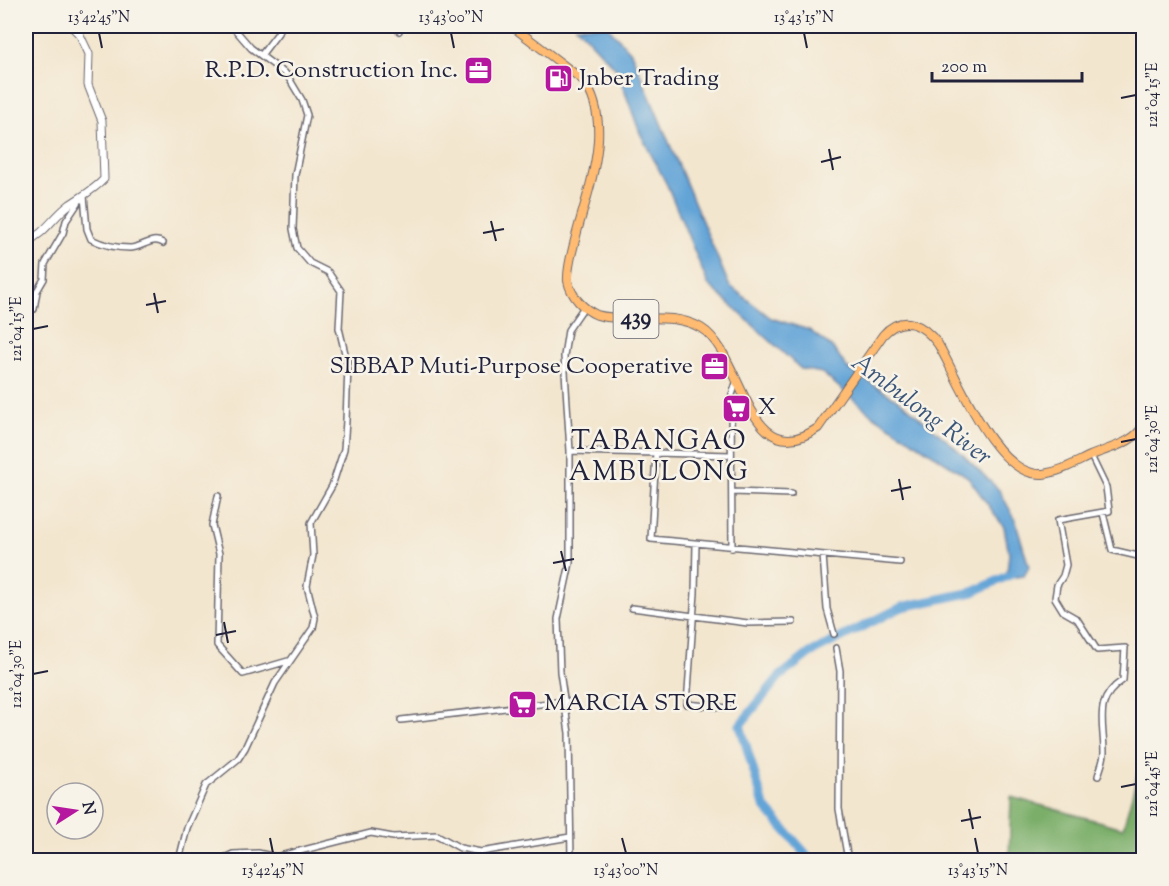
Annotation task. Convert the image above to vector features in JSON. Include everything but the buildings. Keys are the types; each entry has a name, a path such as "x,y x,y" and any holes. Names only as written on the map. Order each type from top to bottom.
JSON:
{"main road":[{"name":"439","path":"512,26 583,80 591,90 598,112 595,157 569,269 572,292 584,307 607,318 691,323 715,341 762,427 778,439 798,439 818,428 889,328 904,322 914,323 928,331 938,344 997,447 1011,463 1026,472 1042,474 1067,467 1136,436 1143,424"}],"street":[{"path":"26,242 41,235 63,211 104,179 102,121 88,85 89,54 80,35 71,26"},
{"path":"179,861 187,828 206,785 238,759 288,661 315,623 307,586 313,555 311,523 332,486 344,449 348,360 339,328 341,291 328,272 310,263 297,248 293,229 295,175 306,121 306,110 287,75 262,54 251,48 232,26"},
{"path":"262,54 278,33 280,26"},
{"path":"83,197 87,229 91,238 108,246 129,248 154,240 163,243"},
{"path":"34,309 37,291 44,279 45,264 63,233 66,221 83,197"},
{"path":"571,861 569,733 560,672 558,619 570,563 570,451 565,344 568,330 584,307"},
{"path":"732,548 731,398 737,380"},
{"path":"570,451 730,455"},
{"path":"656,453 651,539 900,562"},
{"path":"1091,456 1106,488 1109,511 1058,520 1066,565 1057,585 1055,598 1063,611 1077,619 1097,650 1125,648 1123,680 1113,686 1103,701 1104,756 1098,776"},
{"path":"732,492 791,494"},
{"path":"218,496 212,525 219,554 216,643 232,665 243,674 288,661"},
{"path":"1103,513 1113,550 1138,556 1143,565"},
{"path":"696,544 687,704 727,708"},
{"path":"823,555 828,609 834,634"},
{"path":"632,608 748,623 793,622"},
{"path":"836,648 840,671 839,809 848,861"},
{"path":"401,720 566,701"},
{"path":"220,861 233,854 258,853 276,857 371,833 393,837 437,835 460,848 481,852 570,837"}],"green space":[{"path":"1143,755 1143,860 1009,860 1011,797 1123,828"}],"water":[{"path":"576,26 607,26 631,52 729,285 771,318 809,330 832,347 848,369 903,403 957,449 999,490 1015,519 1029,567 1024,576 1003,578 1007,572 1009,554 1004,527 968,477 871,414 822,373 801,369 708,284 667,185 640,133 617,70"}],"waterway":[{"name":"Ambulong River","path":"809,860 764,806 740,725 779,677 810,653 902,607 973,592 1012,574"}],"place":[{"name":"R.P.D. Construction Inc.","path":"479,71"},
{"name":"Jnber Trading","path":"558,79"},
{"name":"SIBBAP Muti-Purpose Cooperative","path":"714,367"},
{"name":"X","path":"737,408"},
{"name":"MARCIA STORE","path":"523,704"}],"district":[{"name":"TABANGAO AMBULONG","path":"659,458"}]}
